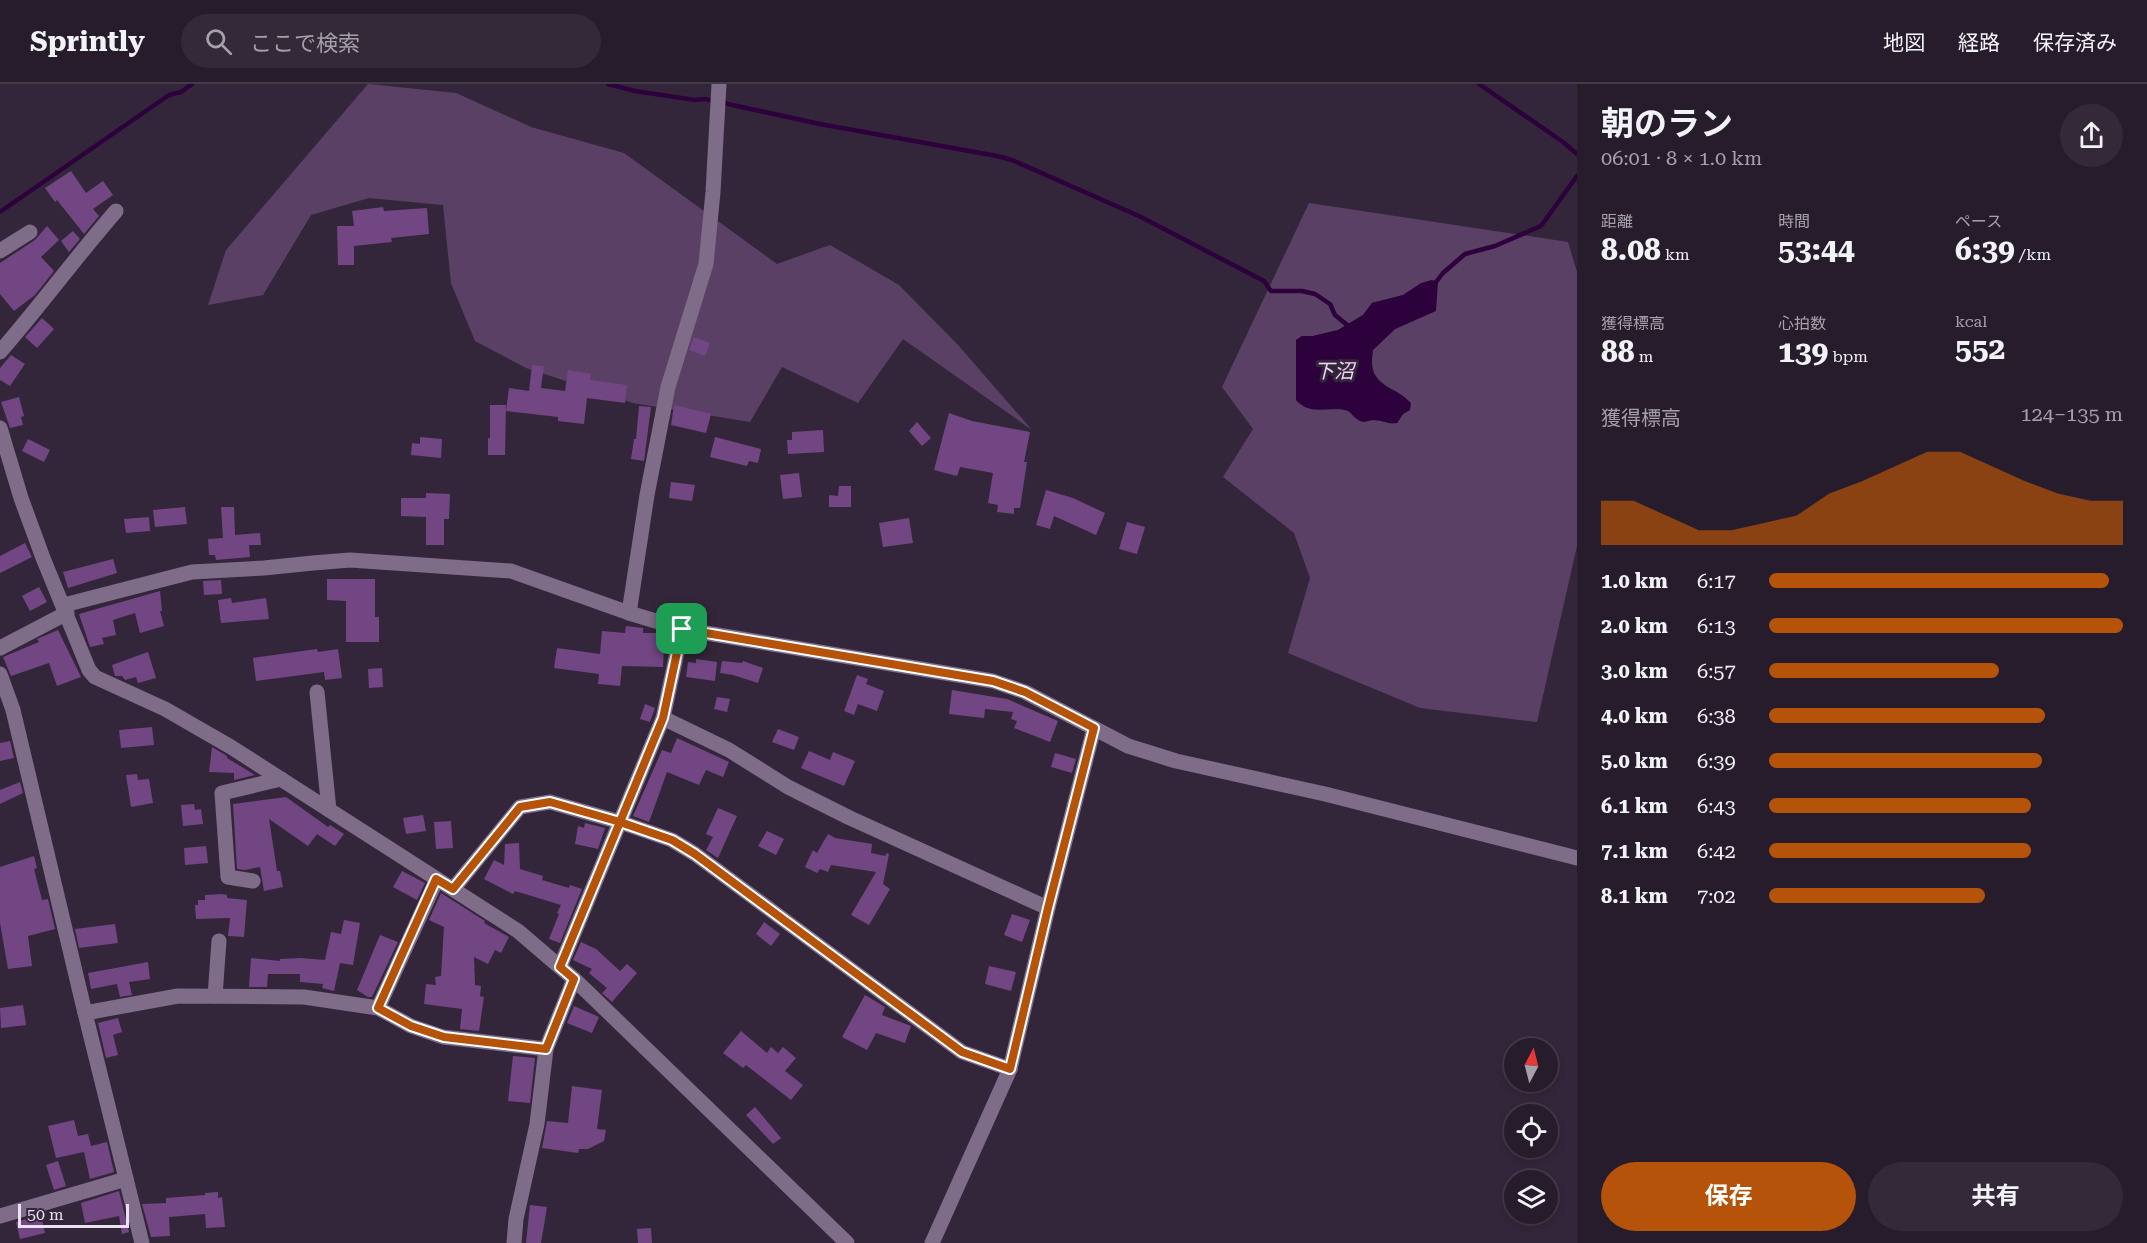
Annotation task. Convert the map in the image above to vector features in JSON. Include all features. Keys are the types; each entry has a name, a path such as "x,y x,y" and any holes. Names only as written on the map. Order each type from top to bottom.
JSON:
{"street":[{"path":"629,613 647,495 668,387 706,264 719,84"},
{"path":"0,352 48,296 78,254 116,211"},
{"path":"0,251 30,232"},
{"path":"0,428 21,498 43,558 89,670 95,677 165,709 231,747 518,931 574,979 847,1243"},
{"path":"0,648 65,609 192,572 350,560 511,571 629,613 682,629 993,681 1025,692 1128,746 1176,761 1325,794 1577,858"},
{"path":"560,967 663,718 682,629"},
{"path":"0,674 13,710 142,1243"},
{"path":"317,692 329,810"},
{"path":"663,718 729,750 788,787 850,818 1048,908"},
{"path":"932,1243 1010,1069 1094,728"},
{"path":"253,881 228,877 222,793 281,779"},
{"path":"453,889 520,807 550,802 620,822 672,840 695,854 962,1052 1010,1069"},
{"path":"378,1008 436,879"},
{"path":"215,996 219,941"},
{"path":"514,1243 516,1219 537,1124 546,1049 574,979"},
{"path":"85,1013 178,996 304,997 378,1008 411,1026 444,1037 546,1049"},
{"path":"0,1216 126,1179"}],"shaded area":[{"path":"368,84 456,93 531,127 624,153 777,264 830,245 899,285 958,345 1032,430 903,339 858,403 782,367 750,422 633,403 526,368 475,341 451,283 443,205 369,198 311,215 263,295 208,305 226,250"},
{"path":"1309,203 1568,242 1577,272 1577,546 1537,722 1420,708 1288,653 1310,578 1294,533 1223,477 1253,429 1222,387","holes":["1432,280 1406,324 1395,329 1373,350 1372,358 1375,374 1410,410 1403,414 1397,423 1372,420 1364,422 1354,417 1348,410 1314,409 1296,400 1296,340 1302,336 1313,336 1338,330 1363,315 1372,303 1403,295"]}],"water":[{"name":"下沼","path":"1432,280 1438,282 1436,311 1395,329 1373,350 1372,363 1377,379 1411,403 1410,410 1403,414 1397,423 1374,420 1362,422 1347,411 1308,408 1296,400 1296,340 1302,336 1313,336 1338,330 1363,315 1372,303 1403,295 1421,283"}],"building":[{"path":"71,171 86,193 103,181 113,195 93,209 99,216 84,234 45,188"},
{"path":"383,207 384,211 427,208 429,234 391,238 392,242 354,246 354,265 338,265 337,226 354,226 352,211"},
{"path":"47,226 59,240 41,257 54,271 35,295 14,311 0,294 0,263 35,240"},
{"path":"73,231 80,239 69,252 61,241"},
{"path":"42,318 54,329 37,348 25,337"},
{"path":"694,337 710,343 705,356 689,350"},
{"path":"11,355 25,364 10,386 0,380 0,368"},
{"path":"532,365 544,366 541,388 565,391 568,370 591,374 590,380 627,385 625,403 587,398 584,424 558,421 558,417 506,411 509,388 529,391"},
{"path":"19,397 24,416 21,417 23,425 10,428 1,402"},
{"path":"490,405 506,405 505,455 488,455"},
{"path":"674,405 711,414 706,433 671,425"},
{"path":"639,406 651,407 644,461 631,459 634,439 636,439"},
{"path":"949,413 972,421 1030,432 1024,462 1027,462 1020,508 1014,508 1014,514 997,512 998,505 988,503 993,473 960,467 957,476 934,470"},
{"path":"917,422 931,438 922,446 909,431"},
{"path":"823,430 824,452 788,454 787,440 792,440 792,432"},
{"path":"420,437 442,439 441,458 411,455 412,443 420,444"},
{"path":"715,437 761,449 758,463 749,461 747,466 710,457"},
{"path":"28,439 50,450 44,462 22,451"},
{"path":"799,473 802,497 783,499 780,475"},
{"path":"671,482 695,485 692,501 669,498"},
{"path":"839,486 851,486 851,507 829,507 829,495 838,496"},
{"path":"1046,490 1073,498 1105,513 1096,535 1054,516 1050,529 1036,525"},
{"path":"426,493 450,494 449,519 444,519 444,545 426,545 426,517 401,516 401,498 426,498"},
{"path":"185,507 187,524 155,527 153,510"},
{"path":"221,507 234,507 235,535 260,533 261,545 249,545 250,557 216,560 215,555 209,555 208,539 223,538"},
{"path":"149,517 150,531 126,533 124,519"},
{"path":"909,518 913,543 883,547 879,523"},
{"path":"1127,522 1145,527 1137,554 1119,549"},
{"path":"25,543 32,557 0,573 0,556"},
{"path":"113,559 117,573 68,588 63,572"},
{"path":"327,579 375,579 375,617 379,617 379,642 346,642 346,601 327,600"},
{"path":"221,580 222,594 204,595 203,581"},
{"path":"39,587 47,602 30,611 22,596"},
{"path":"160,591 162,611 160,611 164,626 140,633 135,613 113,620 116,635 102,638 104,644 90,647 79,614"},
{"path":"231,598 232,603 266,598 269,619 221,623 218,600"},
{"path":"626,626 643,628 643,633 657,633 657,647 664,647 663,667 622,666 620,686 598,684 599,674 554,668 557,648 600,654 602,631 625,633"},
{"path":"58,630 81,677 57,686 49,663 11,676 3,657 39,642 37,639"},
{"path":"317,649 318,652 338,649 342,678 325,680 324,672 256,681 253,658"},
{"path":"148,652 156,678 138,683 136,677 125,680 122,676 115,676 112,665"},
{"path":"696,659 717,662 715,681 686,677 688,662 696,663"},
{"path":"722,661 742,663 743,661 763,668 758,683 720,673"},
{"path":"382,668 383,687 369,688 368,669"},
{"path":"857,675 868,679 866,684 884,691 877,711 858,704 854,715 844,711"},
{"path":"952,690 1007,699 1058,721 1050,742 1014,728 1017,721 1011,719 1013,712 985,709 984,718 949,714"},
{"path":"717,697 730,699 727,712 714,709"},
{"path":"645,704 655,708 650,722 640,719"},
{"path":"152,727 154,745 121,748 119,730"},
{"path":"778,729 799,737 794,750 772,742"},
{"path":"677,738 729,762 723,777 706,770 699,785 667,772 649,822 633,816 662,750 671,753"},
{"path":"10,741 14,758 0,761 0,743"},
{"path":"212,747 255,775 234,780 234,773 209,772"},
{"path":"809,751 830,760 833,752 855,761 844,786 801,768"},
{"path":"1055,753 1076,759 1072,773 1051,767"},
{"path":"137,774 138,780 149,779 153,803 131,807 126,775"},
{"path":"20,782 23,793 0,804 0,790"},
{"path":"286,797 328,827 330,825 344,834 335,846 317,834 308,846 269,819 277,871 280,871 283,887 264,891 260,867 237,869 233,804"},
{"path":"194,804 195,810 201,809 203,824 183,826 181,805"},
{"path":"718,808 737,816 718,858 706,850 713,837 706,834"},
{"path":"423,815 426,831 406,834 403,818"},
{"path":"451,821 453,848 436,849 434,822"},
{"path":"585,823 605,828 598,849 575,844 578,826 584,828"},
{"path":"767,831 784,839 776,855 758,846"},
{"path":"828,834 835,838 872,844 871,853 885,856 889,854 883,884 890,889 869,925 851,915 876,872 831,865 828,872 820,869 817,873 805,867 813,850 817,853"},
{"path":"519,843 520,869 543,876 542,880 569,888 570,885 582,889 560,943 549,939 561,905 515,891 513,894 484,879 494,860 504,865 505,844"},
{"path":"206,846 208,863 185,865 184,848"},
{"path":"34,856 37,868 34,869 42,900 48,899 55,929 28,936 32,966 8,969 0,923 0,867"},
{"path":"402,871 425,883 417,900 393,887"},
{"path":"441,893 485,921 484,923 509,937 501,953 495,950 488,964 474,957 475,985 481,986 480,996 484,997 479,1031 460,1029 462,1009 424,1004 426,984 436,985 435,977 441,976 444,927 429,920"},
{"path":"222,894 227,895 227,898 247,900 244,937 228,936 230,918 196,919 195,905 198,905 198,900 205,900 205,895"},
{"path":"1012,914 1030,920 1022,942 1004,935"},
{"path":"344,920 360,923 353,965 340,963 334,991 322,988 323,984 300,982 300,974 268,974 267,987 249,987 251,958 280,961 280,959 301,958 325,960 331,932 341,934"},
{"path":"764,922 780,934 771,946 756,934"},
{"path":"115,924 118,943 79,948 75,929"},
{"path":"380,935 398,942 372,997 368,997 357,990"},
{"path":"581,942 596,949 620,971 627,964 637,973 612,1002 602,993 607,988 589,973 592,969 573,960"},
{"path":"148,962 150,979 129,982 132,995 120,997 117,984 91,989 88,973"},
{"path":"989,966 1016,972 1011,991 985,984"},
{"path":"865,995 885,1007 882,1015 911,1026 905,1043 876,1033 867,1050 842,1037"},
{"path":"23,1005 26,1025 1,1028 0,1008"},
{"path":"574,1006 599,1017 592,1033 567,1023"},
{"path":"118,1018 122,1032 113,1035 118,1055 106,1058 98,1023"},
{"path":"741,1031 767,1053 771,1047 778,1053 783,1047 796,1058 785,1071 803,1085 791,1100 746,1065 743,1068 723,1053"},
{"path":"513,1056 535,1058 530,1103 508,1101"},
{"path":"572,1086 602,1090 597,1129 606,1130 604,1141 588,1149 579,1149 578,1153 542,1148 547,1121 568,1123"},
{"path":"755,1107 781,1138 773,1144 746,1115"},
{"path":"74,1120 78,1136 88,1134 91,1146 107,1142 114,1172 90,1179 84,1152 56,1158 48,1126"},
{"path":"58,1161 66,1186 54,1190 46,1165"},
{"path":"119,1191 129,1232 122,1234 119,1216 85,1223 81,1203"},
{"path":"218,1192 218,1198 222,1197 225,1227 206,1228 205,1214 169,1217 170,1236 151,1237 142,1204 166,1203 166,1198"},
{"path":"530,1205 547,1207 541,1243 526,1243"},
{"path":"41,1215 45,1233 20,1239 16,1222"},
{"path":"651,1228 652,1243 638,1243 637,1229"}],"waterway":[{"path":"0,212 169,95 181,92 192,84"},
{"path":"608,84 635,91 695,100 705,99 820,124 1012,160 1141,217 1264,281 1271,291 1302,291 1315,294 1330,304 1335,315 1351,328"},
{"path":"1479,84 1577,154"},
{"path":"1433,286 1443,273 1465,254 1495,246 1541,226 1577,176"}],"route":[{"path":"682,629 663,718 620,822 550,802 520,807 453,889 436,879 378,1008 411,1026 444,1037 546,1049 574,979 560,967 620,822 672,840 695,854 962,1052 1010,1069 1094,728 1025,692 993,681 682,629"}]}
